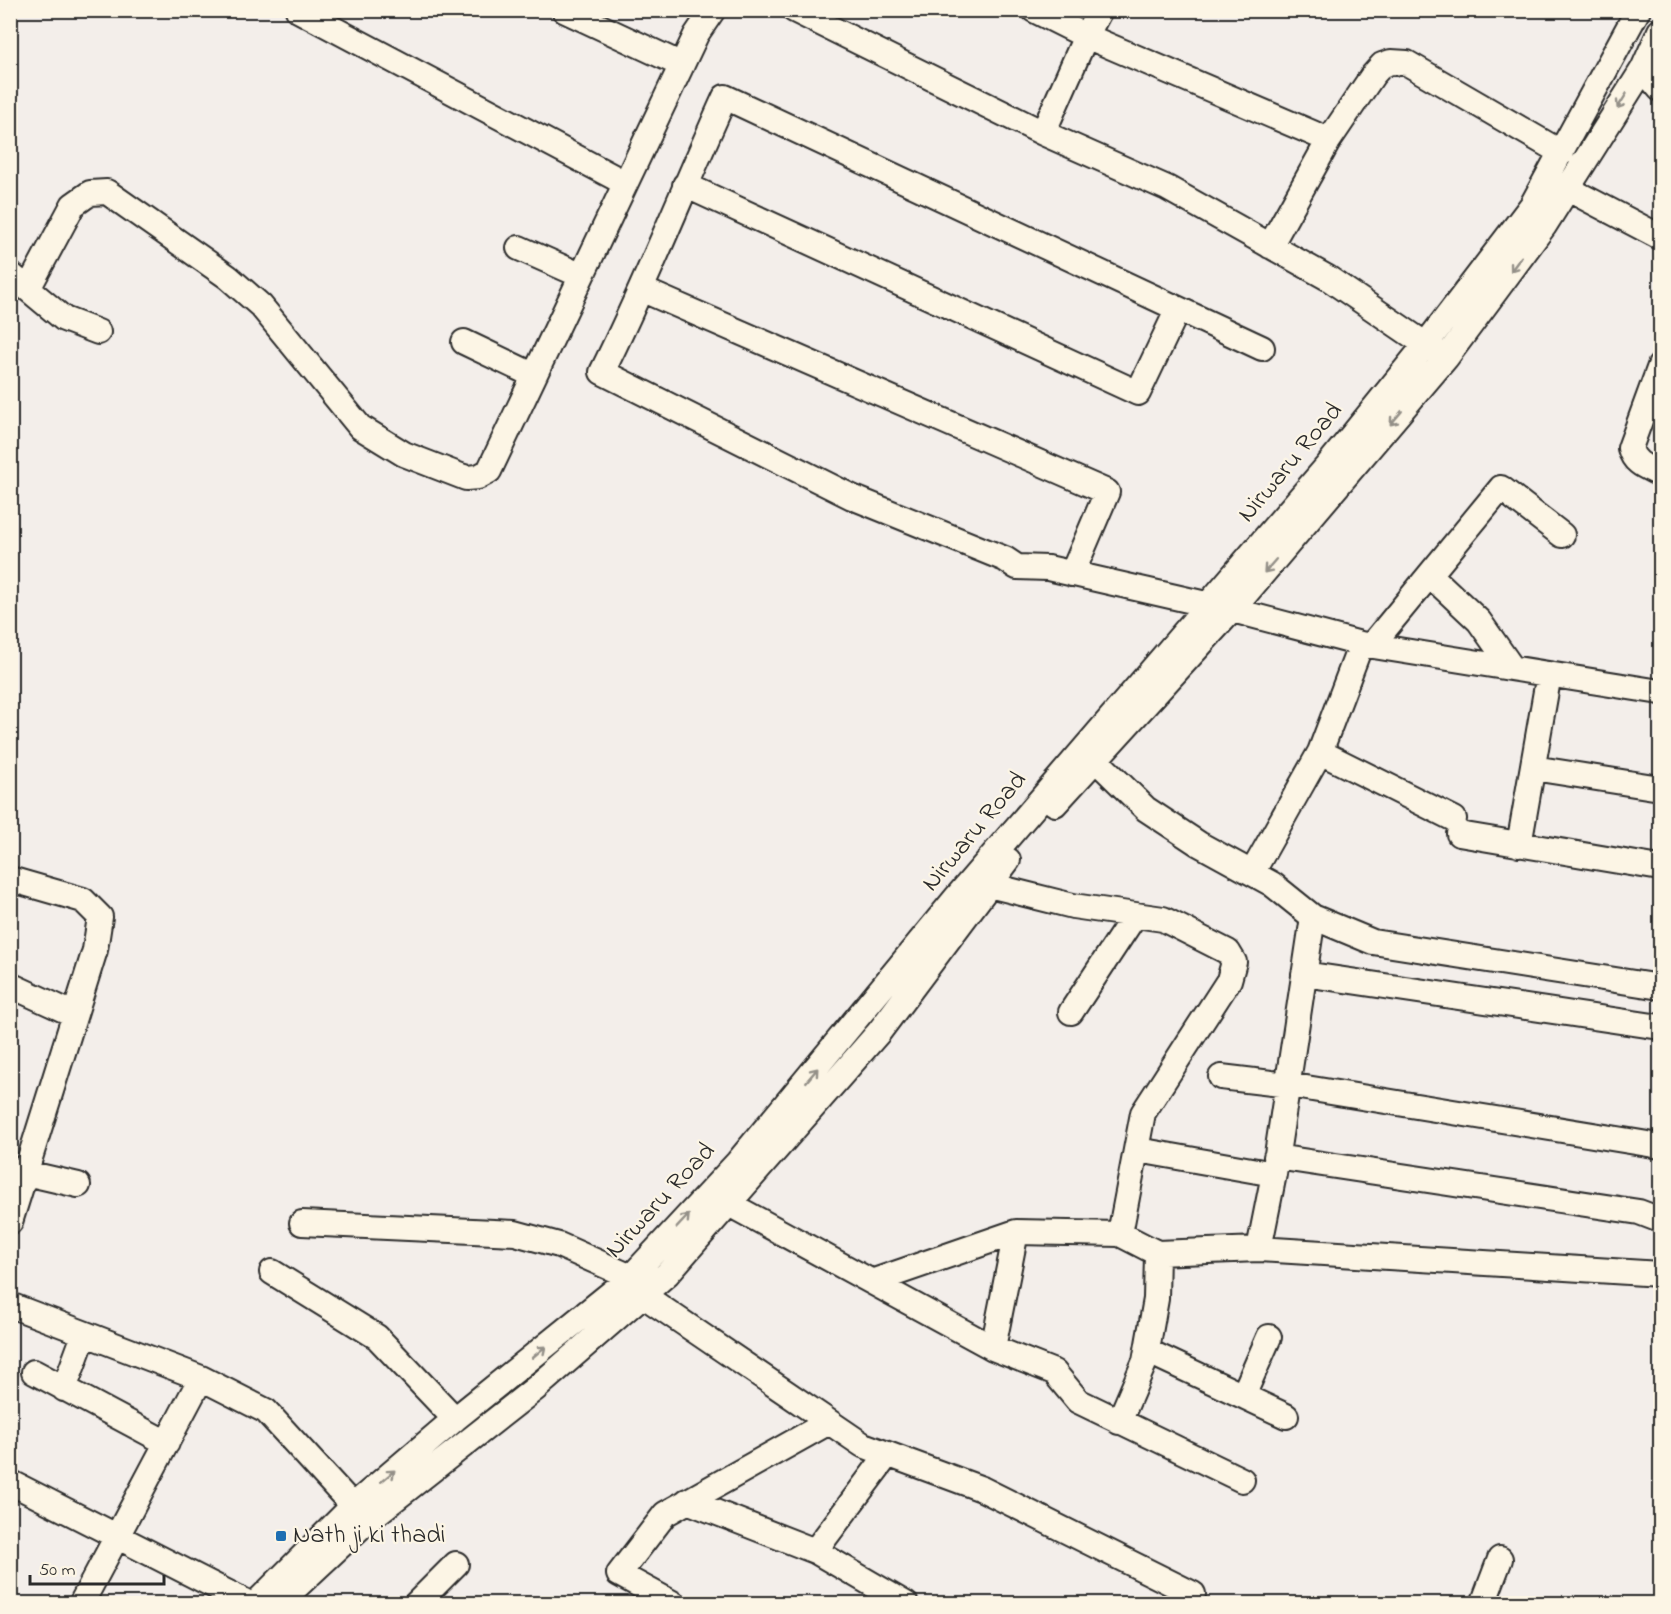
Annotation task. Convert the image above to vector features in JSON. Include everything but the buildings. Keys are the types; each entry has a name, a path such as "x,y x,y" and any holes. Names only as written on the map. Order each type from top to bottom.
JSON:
{"street":[{"path":"564,10 682,64"},
{"path":"98,332 64,319 20,280 73,205 90,193 107,192 228,277 261,306 360,427 404,454 466,478 478,477 489,471 580,275 696,35 713,10"},
{"path":"794,10 1043,133 1167,188 1328,278 1446,358"},
{"path":"1034,10 1086,36 1329,140"},
{"path":"1043,133 1100,10"},
{"path":"300,11 625,183"},
{"name":"Nirwaru Road","path":"255,1604 353,1506 455,1419 698,1241 879,1032 1029,831 1097,761 1232,610 1446,358 1544,226 1557,184 1562,153 1630,14"},
{"name":"Nirwaru Road","path":"278,1604 376,1513 536,1388 637,1287 956,898 1328,465 1426,344 1532,206 1557,184 1642,69 1660,31"},
{"path":"1270,246 1329,140 1372,75 1382,65 1391,62 1407,63 1562,153"},
{"path":"1642,69 1660,89"},
{"path":"1262,348 725,97 685,185 643,290 602,372 852,496 1005,559 1017,567 1048,568 1232,610 1366,645 1660,692"},
{"path":"1557,184 1660,237"},
{"path":"685,185 1138,393 1178,309"},
{"path":"519,248 580,275"},
{"path":"643,290 1107,492 1072,574"},
{"path":"464,342 533,375"},
{"path":"1660,366 1630,448 1633,458 1639,464 1660,474"},
{"path":"1252,873 1320,752 1366,645 1430,575 1502,488 1562,535"},
{"path":"1430,575 1479,621 1512,668"},
{"path":"1519,844 1549,674"},
{"path":"1320,752 1456,827 1519,844 1660,868"},
{"path":"1097,761 1146,808 1199,844 1272,884 1313,917 1374,942 1658,987 1633,1023"},
{"path":"1533,768 1660,788"},
{"path":"10,879 83,900 100,916 95,950 18,1171 10,1222"},
{"path":"989,885 1073,906 1163,919 1228,952 1234,962 1229,980 1143,1113 1138,1150 1120,1234"},
{"path":"1071,1012 1135,915"},
{"path":"1260,1250 1313,917"},
{"path":"1304,974 1660,1028"},
{"path":"10,985 73,1014"},
{"path":"1221,1077 1288,1085 1660,1146"},
{"path":"1138,1150 1275,1165 1639,1212 1660,1220"},
{"path":"18,1171 78,1185"},
{"path":"729,1204 874,1281 993,1348 1054,1372 1078,1401 1242,1480"},
{"path":"302,1223 515,1233 559,1245 637,1287 863,1445 982,1489 1194,1593 1189,1604"},
{"path":"874,1281 1016,1232 1120,1234 1157,1253 1260,1250 1660,1274"},
{"path":"993,1348 1016,1232"},
{"path":"1119,1422 1147,1351 1156,1299 1157,1253"},
{"path":"272,1272 377,1337 455,1419"},
{"path":"10,1305 201,1378 266,1411 353,1506"},
{"path":"64,1389 84,1335"},
{"path":"1243,1396 1269,1337"},
{"path":"1147,1351 1286,1416"},
{"path":"34,1372 167,1443"},
{"path":"81,1604 201,1378"},
{"path":"674,1604 619,1574 665,1514 829,1422"},
{"path":"815,1551 888,1454"},
{"path":"12,1488 250,1604"},
{"path":"687,1501 815,1551 906,1604"},
{"path":"1483,1604 1500,1559"},
{"path":"416,1604 456,1564"}],"place":[{"name":"Nath ji ki thadi","path":"281,1536"}]}
